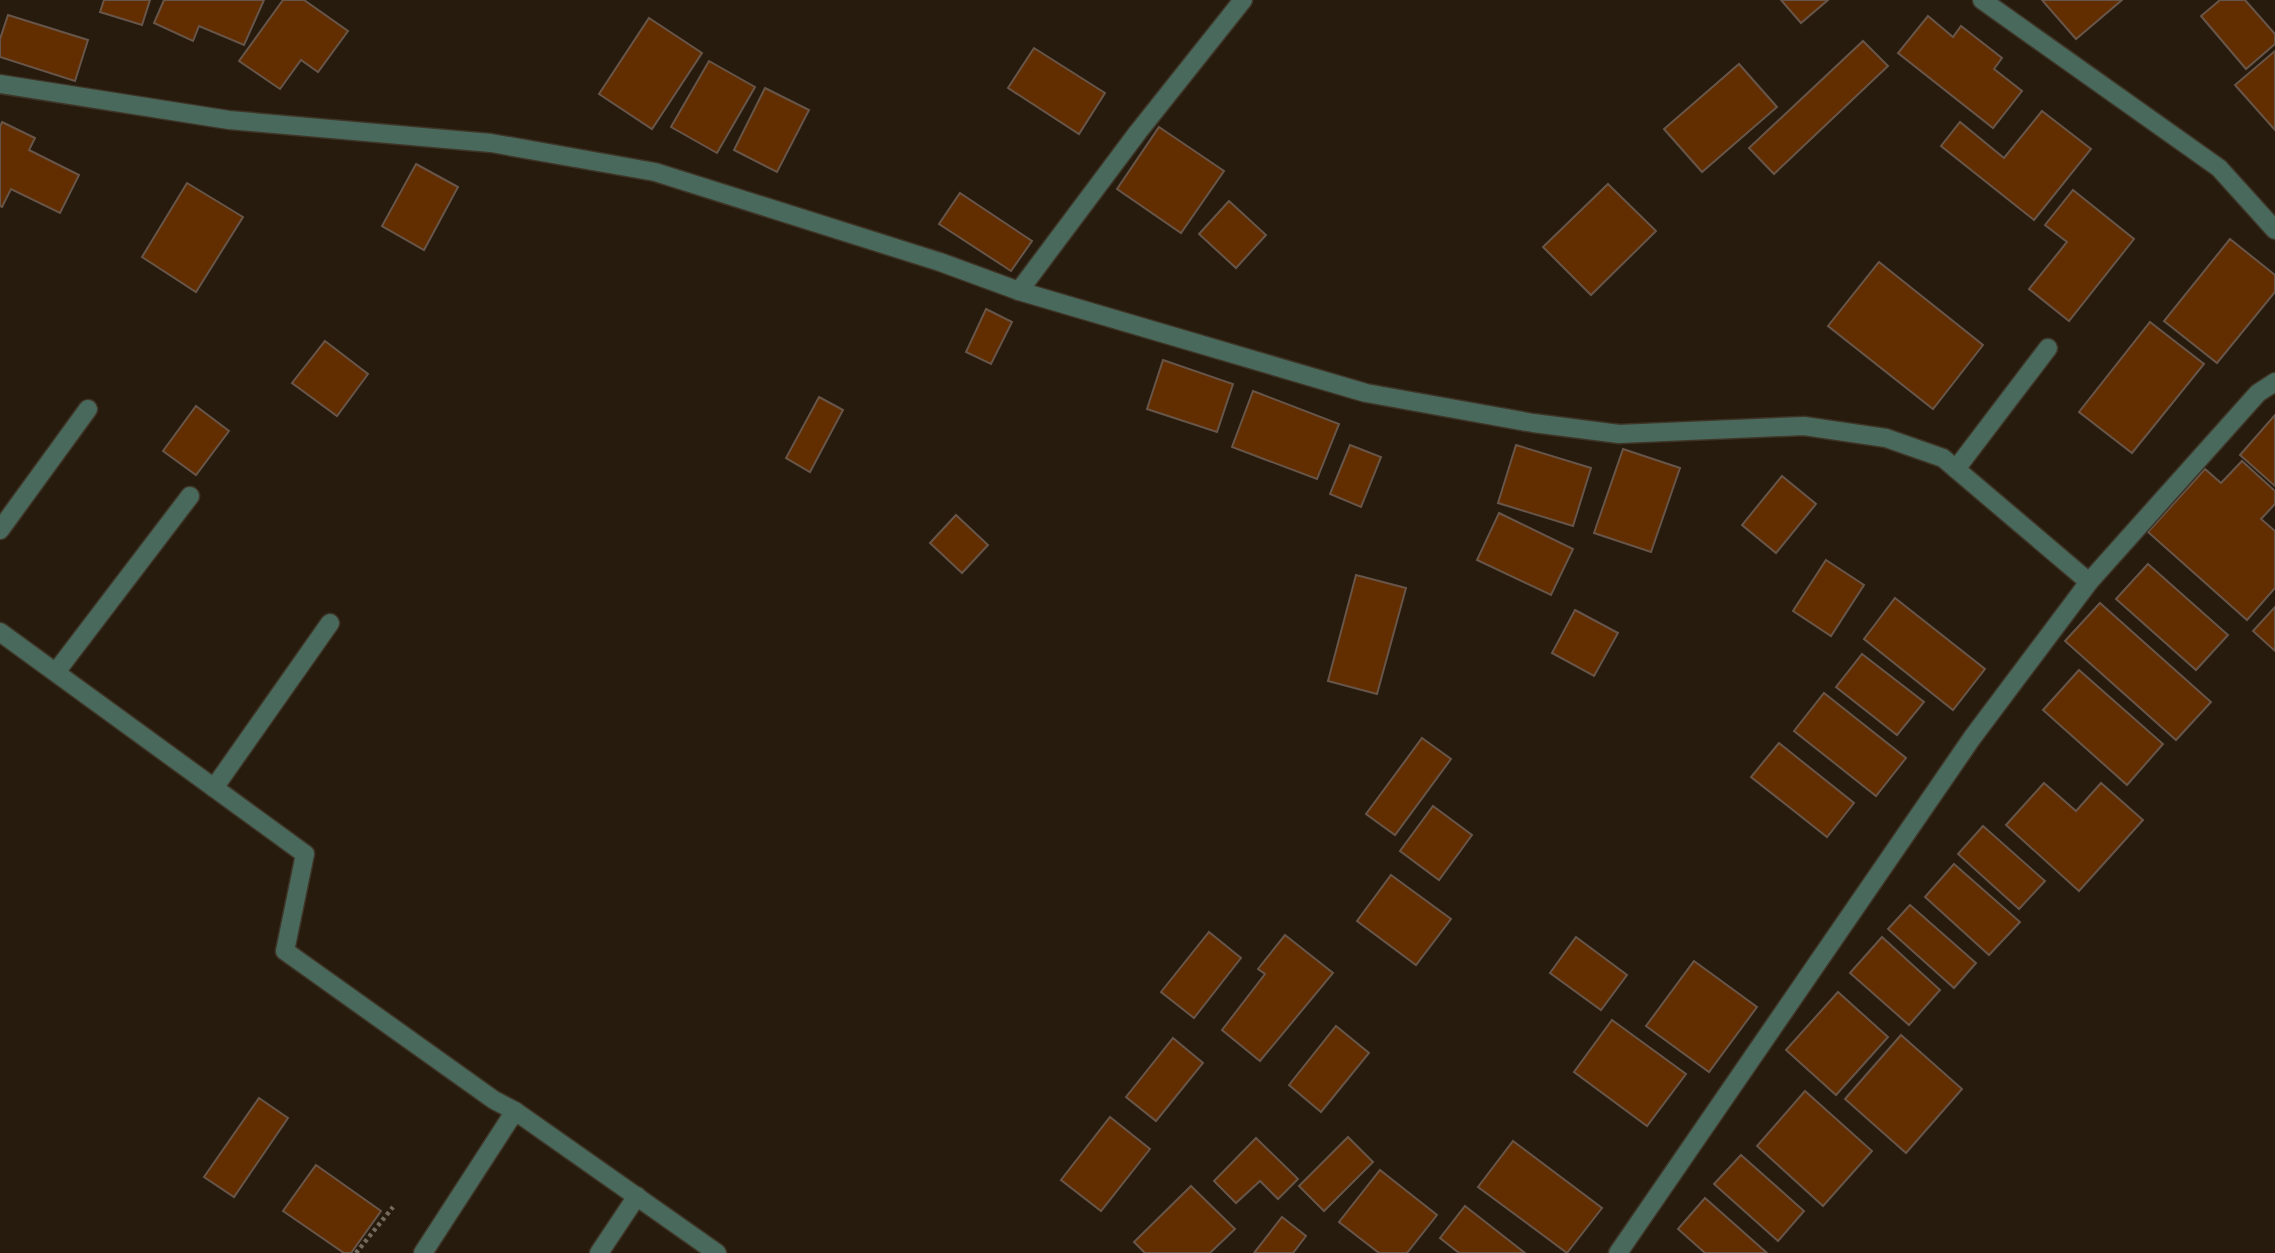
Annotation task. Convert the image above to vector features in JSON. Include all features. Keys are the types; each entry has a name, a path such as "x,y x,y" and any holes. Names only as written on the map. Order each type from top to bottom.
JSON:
{"street":[{"path":"1019,291 1138,132 1242,0"},
{"path":"1982,0 2219,167 2275,230"},
{"path":"0,84 229,120 491,143 655,172 940,262 1019,291 1366,393 1533,423 1619,434 1804,426 1886,438 1943,458 2089,582"},
{"path":"1956,469 2048,348"},
{"path":"1618,1253 1972,738 2089,582 2258,393 2275,382"},
{"path":"0,530 88,409"},
{"path":"56,672 190,496"},
{"path":"214,788 331,623"},
{"path":"0,632 305,855 285,951 494,1100 515,1111 717,1253"},
{"path":"423,1253 515,1111"},
{"path":"598,1253 637,1196"}],"path":[{"path":"356,1253 393,1207"}],"building":[{"path":"104,0 150,0 142,25 100,12"},
{"path":"164,0 264,0 244,45 199,26 193,41 154,23"},
{"path":"283,0 304,0 348,31 318,72 301,60 280,89 239,61"},
{"path":"1781,0 1828,0 1801,23"},
{"path":"2042,0 2122,0 2076,39"},
{"path":"2220,0 2245,0 2275,34 2275,44 2246,69 2201,16"},
{"path":"8,15 88,40 75,81 0,57 0,39"},
{"path":"1928,16 1953,37 1961,26 2002,58 1994,69 2022,91 1993,128 1898,53"},
{"path":"649,18 702,53 652,129 599,94"},
{"path":"1863,41 1888,66 1774,174 1749,148"},
{"path":"1034,48 1105,93 1079,134 1008,88"},
{"path":"2275,51 2275,130 2235,85"},
{"path":"709,61 755,87 717,153 671,127"},
{"path":"1739,64 1777,107 1702,172 1664,129"},
{"path":"765,88 809,110 777,172 734,150"},
{"path":"2042,111 2091,149 2034,220 1941,146 1960,122 2004,158"},
{"path":"2,122 35,138 29,150 79,175 60,213 11,189 2,207 0,206"},
{"path":"1159,127 1224,171 1181,233 1117,189"},
{"path":"416,164 458,187 424,250 382,226"},
{"path":"187,183 243,217 196,292 142,257"},
{"path":"1608,184 1656,231 1591,295 1543,247"},
{"path":"2073,190 2134,239 2069,321 2029,289 2067,242 2045,225"},
{"path":"960,193 1032,241 1011,271 939,224"},
{"path":"1229,201 1266,235 1236,268 1199,234"},
{"path":"2230,239 2275,275 2275,292 2217,363 2164,321"},
{"path":"1879,262 1983,345 1933,409 1828,326"},
{"path":"986,309 1012,322 991,364 966,352"},
{"path":"2150,322 2204,364 2132,453 2079,412"},
{"path":"325,341 368,374 337,416 292,383"},
{"path":"1163,360 1233,384 1217,432 1147,409"},
{"path":"1253,391 1339,424 1317,479 1232,447"},
{"path":"819,397 843,410 810,472 786,458"},
{"path":"196,406 229,431 196,475 163,451"},
{"path":"2275,415 2275,486 2240,455"},
{"path":"1350,445 1381,457 1361,507 1330,494"},
{"path":"1516,445 1591,468 1573,526 1498,503"},
{"path":"1623,449 1680,468 1651,552 1594,533"},
{"path":"2242,461 2275,491 2275,504 2261,519 2275,531 2275,588 2247,620 2148,532 2205,469 2221,483"},
{"path":"1782,476 1816,504 1776,553 1742,525"},
{"path":"1499,513 1573,549 1551,595 1477,560"},
{"path":"956,515 988,545 962,573 930,543"},
{"path":"1826,560 1864,585 1831,636 1793,611"},
{"path":"2148,564 2228,635 2196,670 2116,599"},
{"path":"1356,575 1406,588 1377,694 1328,681"},
{"path":"1895,598 1985,669 1953,710 1864,639"},
{"path":"2100,603 2211,702 2176,740 2065,641"},
{"path":"2275,607 2275,651 2253,631"},
{"path":"1575,610 1618,633 1594,676 1552,653"},
{"path":"1862,654 1924,702 1897,735 1836,687"},
{"path":"2079,670 2163,744 2127,785 2043,710"},
{"path":"1824,693 1906,758 1876,796 1794,731"},
{"path":"1422,738 1451,759 1395,835 1366,814"},
{"path":"1779,743 1854,803 1827,837 1751,777"},
{"path":"2044,783 2076,811 2101,783 2143,820 2079,891 2006,825"},
{"path":"1433,806 1472,835 1439,880 1400,851"},
{"path":"1983,826 2045,881 2019,909 1958,854"},
{"path":"1954,864 2020,922 1989,955 1925,897"},
{"path":"1391,875 1451,919 1416,965 1357,921"},
{"path":"1910,905 1976,963 1954,988 1888,929"},
{"path":"1209,932 1241,958 1194,1018 1161,992"},
{"path":"1285,935 1333,973 1260,1061 1222,1030 1265,974 1258,969"},
{"path":"1576,937 1627,975 1601,1010 1550,973"},
{"path":"1882,937 1940,990 1909,1025 1850,973"},
{"path":"1694,961 1757,1007 1709,1072 1646,1026"},
{"path":"1838,992 1888,1037 1836,1095 1786,1050"},
{"path":"1612,1020 1686,1074 1647,1126 1574,1072"},
{"path":"1336,1026 1369,1053 1321,1112 1289,1085"},
{"path":"1901,1035 1962,1089 1906,1153 1845,1099"},
{"path":"1173,1038 1203,1063 1156,1121 1126,1097"},
{"path":"1805,1091 1872,1151 1823,1206 1757,1146"},
{"path":"259,1098 288,1118 234,1197 204,1177"},
{"path":"1110,1117 1150,1149 1101,1211 1061,1180"},
{"path":"1348,1137 1373,1162 1324,1211 1299,1186"},
{"path":"1256,1138 1298,1179 1278,1199 1260,1181 1236,1203 1214,1181"},
{"path":"1513,1141 1602,1208 1567,1253 1478,1187"},
{"path":"1741,1155 1804,1211 1778,1241 1714,1184"},
{"path":"316,1165 381,1211 351,1253 344,1253 283,1211"},
{"path":"1380,1170 1437,1215 1407,1253 1379,1253 1339,1222"},
{"path":"1191,1186 1235,1229 1210,1253 1145,1253 1134,1242"},
{"path":"1705,1198 1767,1253 1705,1253 1678,1229"},
{"path":"1465,1206 1525,1253 1459,1253 1440,1238"},
{"path":"1282,1217 1306,1236 1293,1253 1254,1253"}]}
